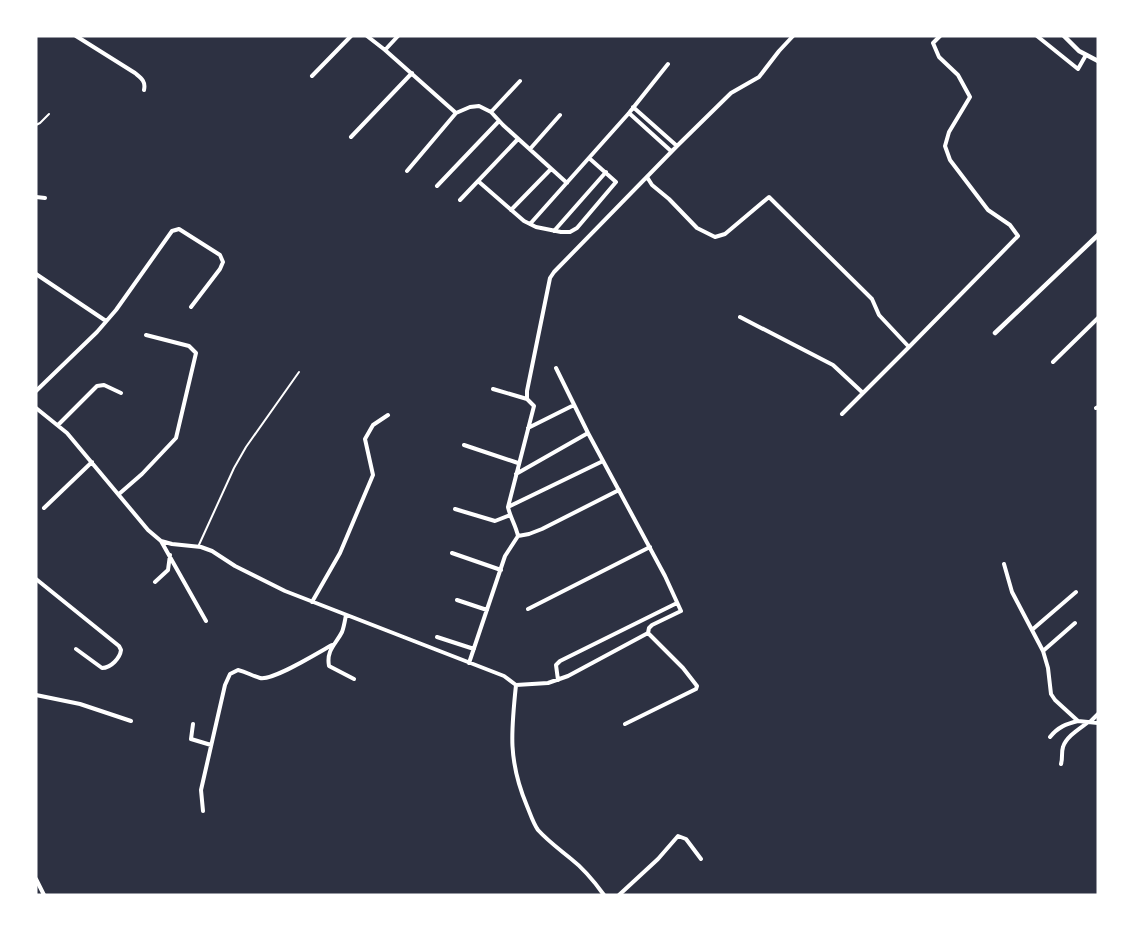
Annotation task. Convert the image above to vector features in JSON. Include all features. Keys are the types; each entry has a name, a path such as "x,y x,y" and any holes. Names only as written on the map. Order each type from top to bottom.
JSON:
{"street":[{"path":"76,36 135,73 143,80 144,90"},
{"path":"312,76 351,36"},
{"path":"367,36 386,50 456,113"},
{"path":"386,50 398,36"},
{"path":"527,399 550,278 554,272 731,93 759,77 793,36"},
{"path":"842,414 1018,236 1010,225 988,210 950,160 945,146 949,132 970,97 958,75 939,57 933,43 940,36"},
{"path":"1037,36 1078,69 1086,55"},
{"path":"1064,36 1079,51 1098,61"},
{"path":"530,224 590,158 668,64"},
{"path":"351,137 412,73"},
{"path":"491,112 520,81"},
{"path":"407,171 456,113 470,107 479,106 491,112 567,183"},
{"path":"633,107 677,146"},
{"path":"628,113 672,152"},
{"path":"530,149 560,115"},
{"path":"437,186 499,121"},
{"path":"460,200 518,139"},
{"path":"478,181 530,224 554,231 570,232 578,228 616,182 590,158"},
{"path":"511,210 551,169"},
{"path":"554,231 606,172"},
{"path":"646,177 697,228 715,237 725,234 769,197 872,299 879,315 910,347"},
{"path":"36,197 45,198"},
{"path":"36,391 106,321 172,231 176,229 179,229 220,255 223,262 220,269 191,307"},
{"path":"995,333 1098,235"},
{"path":"36,274 106,321"},
{"path":"740,317 833,365 862,394"},
{"path":"1053,362 1098,318"},
{"path":"119,494 142,474 176,438 196,353 189,346 146,335"},
{"path":"161,541 198,546 212,551 235,566 282,590 504,676 516,685 558,680 648,633 652,625 681,611 665,576 588,433 556,368"},
{"path":"58,425 97,386 104,385 121,392"},
{"path":"469,663 505,556 518,536 517,528 508,507 534,406 527,399 493,389"},
{"path":"528,428 574,405"},
{"path":"36,408 58,425 92,462 148,530 161,541 206,621"},
{"path":"312,602 340,553 373,476 364,439 373,424 388,415"},
{"path":"516,474 588,433"},
{"path":"464,445 518,463"},
{"path":"508,507 603,461"},
{"path":"44,508 92,462"},
{"path":"518,536 529,534 619,490"},
{"path":"455,509 495,521 510,515"},
{"path":"528,609 650,547"},
{"path":"452,552 501,570"},
{"path":"155,582 168,570 170,555"},
{"path":"1004,564 1012,592 1043,651 1048,668 1051,694 1054,700 1078,721"},
{"path":"36,579 120,646 121,653 108,668 102,668 76,649"},
{"path":"1033,630 1076,592"},
{"path":"457,600 487,610"},
{"path":"558,680 556,665 560,661 678,603"},
{"path":"346,615 343,630 332,645 328,663 329,666 354,678"},
{"path":"1043,651 1075,624"},
{"path":"625,724 682,697 696,689 697,686 683,668 648,633"},
{"path":"437,637 474,649"},
{"path":"203,811 201,790 225,685 230,674 238,670 248,672 260,678 268,678 282,673 332,645"},
{"path":"516,685 513,712 512,759 525,802 537,828 554,846 585,871 604,895"},
{"path":"36,695 80,704 132,721"},
{"path":"1060,764 1065,742 1074,732 1098,714"},
{"path":"1050,737 1066,724 1078,721 1098,723"},
{"path":"193,724 191,739 211,745"},
{"path":"619,895 658,859 678,836 686,839 701,859"},
{"path":"36,879 44,895"}],"lane":[{"path":"36,124 40,123 49,114"},
{"path":"198,546 242,454 299,372"}]}
